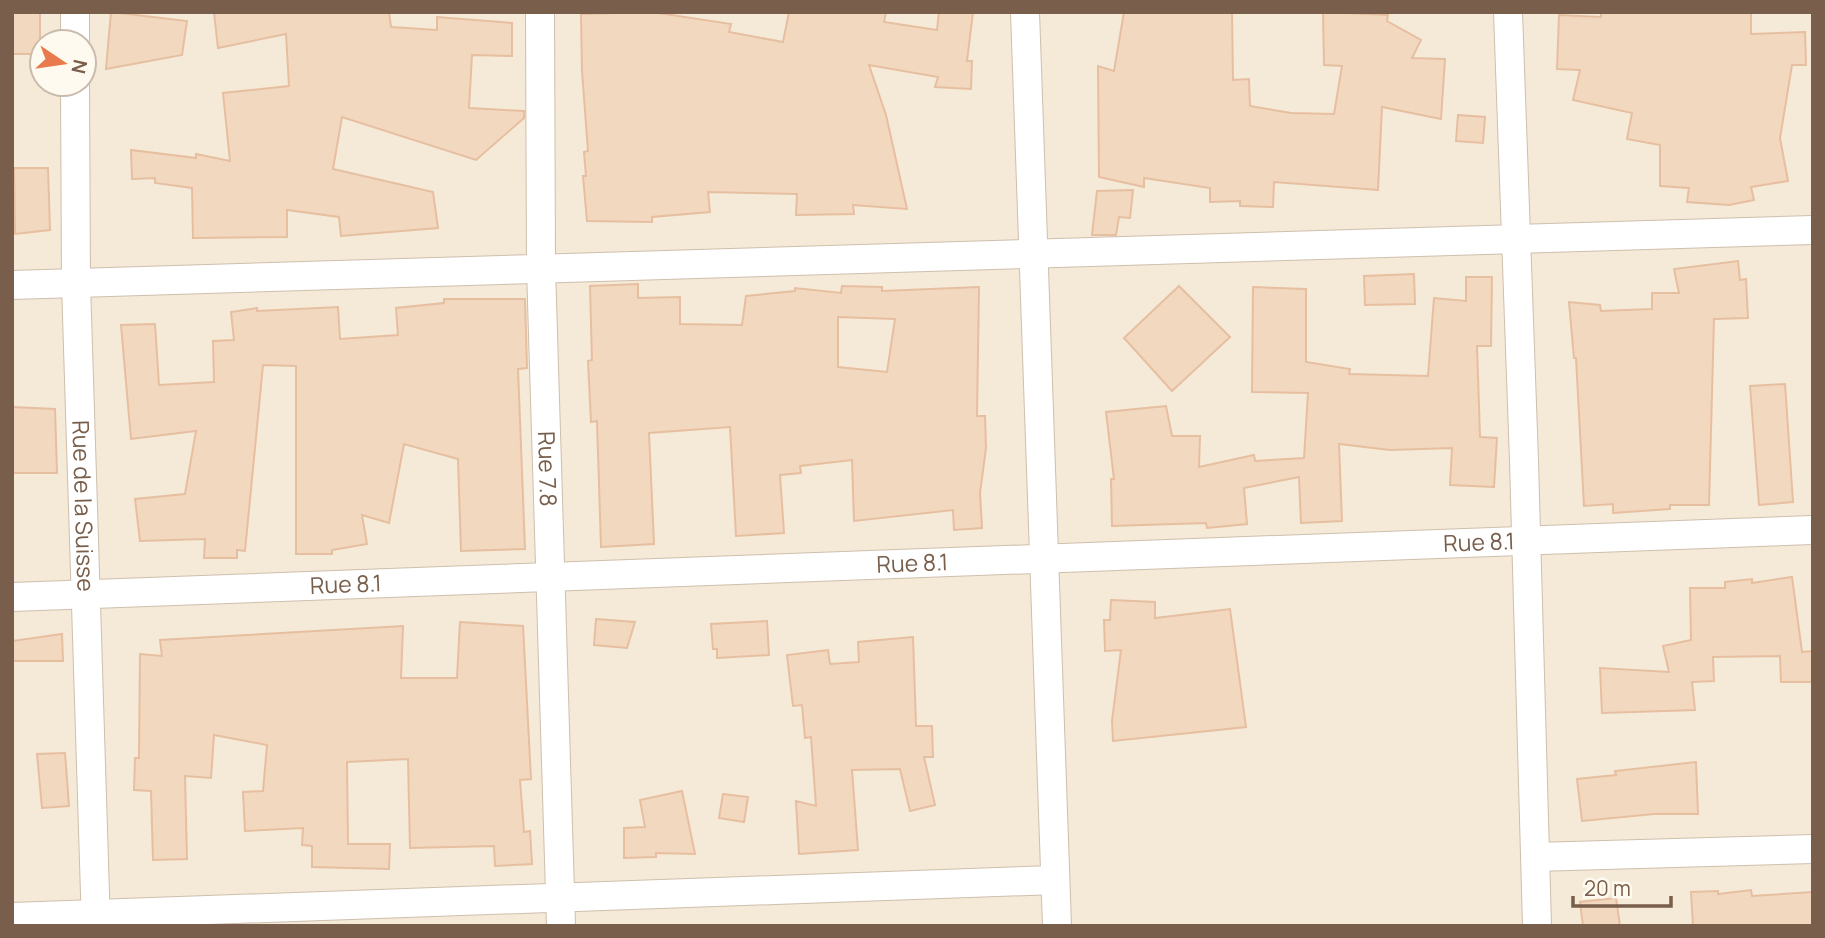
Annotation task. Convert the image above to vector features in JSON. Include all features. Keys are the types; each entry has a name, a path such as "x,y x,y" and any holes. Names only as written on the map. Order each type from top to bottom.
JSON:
{"street":[{"name":"Rue 7.8","path":"540,12 541,268 561,926"},
{"path":"1026,12 1057,926"},
{"path":"1508,12 1537,926"},
{"name":"Rue de la Suisse","path":"75,98 76,283 96,920"},
{"path":"12,285 1813,230"},
{"name":"Rue 8.1","path":"12,597 1813,530"},
{"path":"1535,857 1813,849"},
{"path":"12,917 96,920 560,897 1055,880"}],"shaded area":[{"path":"12,12 1813,12 1813,926 12,926"}],"building":[{"path":"12,12 40,12 40,28 28,28 28,54 12,54"},
{"path":"111,12 187,21 182,55 106,69"},
{"path":"214,12 389,12 391,27 437,30 437,17 512,23 512,56 472,55 469,108 524,111 524,118 476,160 342,117 333,169 433,192 438,228 341,236 339,217 287,210 287,237 193,238 192,188 155,183 155,178 132,179 131,150 196,158 196,154 230,161 223,93 289,86 286,34 218,48"},
{"path":"652,12 731,24 729,32 783,42 789,12 886,12 884,22 937,30 939,12 973,12 967,61 972,61 971,89 935,87 938,77 869,65 886,115 907,209 853,205 854,214 796,215 797,194 708,192 710,212 652,217 652,222 587,221 583,176 586,176 584,152 588,151 581,14"},
{"path":"1124,12 1232,12 1233,80 1249,79 1250,106 1291,113 1334,114 1342,66 1324,65 1323,12 1388,15 1387,21 1421,40 1412,58 1445,59 1441,119 1382,107 1378,190 1274,182 1273,207 1240,206 1240,201 1210,202 1210,188 1144,178 1144,187 1099,177 1098,66 1114,71"},
{"path":"1601,12 1751,12 1751,34 1805,32 1806,65 1792,65 1780,138 1788,181 1751,187 1754,200 1729,205 1687,202 1689,188 1660,186 1660,145 1627,139 1632,113 1573,100 1580,70 1557,69 1559,15 1601,17"},
{"path":"1458,115 1485,117 1483,143 1456,141"},
{"path":"14,168 48,168 50,230 15,234"},
{"path":"1133,190 1130,218 1119,217 1116,235 1092,235 1097,191"},
{"path":"1738,261 1740,280 1746,279 1748,318 1714,319 1709,505 1670,505 1670,509 1613,513 1613,504 1584,506 1576,358 1569,302 1600,305 1601,311 1652,309 1652,293 1679,293 1674,269"},
{"path":"1414,274 1415,304 1365,305 1364,276"},
{"path":"1466,277 1492,277 1491,346 1477,346 1480,437 1497,438 1494,487 1450,485 1452,448 1390,450 1339,444 1342,521 1301,523 1299,477 1244,488 1247,524 1207,528 1206,523 1112,526 1111,479 1114,479 1106,412 1166,406 1172,436 1200,436 1199,467 1254,455 1255,461 1304,458 1308,393 1252,392 1253,287 1306,289 1306,362 1350,369 1349,374 1428,376 1434,298 1466,301"},
{"path":"638,284 638,298 680,297 680,324 742,325 746,296 795,291 795,288 841,293 842,286 882,287 882,291 979,287 977,416 985,416 986,448 980,493 982,528 954,530 953,510 854,521 852,460 800,466 801,473 780,475 784,533 736,536 730,427 649,433 654,544 601,547 597,421 591,422 588,361 592,360 590,286","holes":["838,317 895,319 887,372 838,367"]},
{"path":"1179,286 1230,337 1172,391 1124,338"},
{"path":"444,299 525,299 527,368 518,369 525,549 461,551 458,459 404,444 389,523 362,515 367,544 332,550 332,554 296,554 296,366 263,365 245,551 237,550 237,558 204,558 205,539 140,541 135,499 185,494 196,431 131,439 121,325 155,324 159,385 214,382 213,341 234,340 231,312 257,308 257,311 338,307 340,339 398,335 396,308 444,303"},
{"path":"1785,384 1793,502 1759,505 1750,386"},
{"path":"12,407 55,409 57,473 12,473"},
{"path":"1792,577 1802,652 1813,651 1813,682 1781,682 1780,656 1713,657 1714,681 1692,682 1695,710 1602,713 1600,668 1669,672 1663,646 1691,640 1690,588 1725,588 1725,582 1752,579 1752,583"},
{"path":"1111,600 1155,602 1155,618 1230,609 1246,727 1113,741 1112,721 1121,650 1105,651 1104,620 1110,620"},
{"path":"596,619 635,622 627,648 594,645"},
{"path":"767,621 769,655 717,658 717,649 713,649 711,624"},
{"path":"460,622 523,626 531,779 520,780 524,832 530,831 532,864 495,866 494,846 410,848 408,759 347,762 348,844 390,844 389,869 312,867 312,846 302,845 303,828 245,831 243,792 263,791 267,745 214,735 211,778 185,776 187,859 153,860 151,791 134,790 135,758 139,758 140,654 162,656 160,640 403,626 401,678 457,678"},
{"path":"62,634 63,661 12,661 12,641"},
{"path":"913,637 916,726 932,726 933,757 924,757 935,805 910,811 900,769 852,770 858,850 799,854 796,801 816,806 811,737 805,738 802,705 793,706 787,655 828,650 830,664 859,662 858,642"},
{"path":"65,753 69,806 42,808 37,754"},
{"path":"1696,762 1698,814 1654,814 1582,821 1577,779 1616,775 1615,771"},
{"path":"682,791 695,854 656,853 656,857 624,858 624,828 645,827 640,800"},
{"path":"723,794 748,797 744,822 719,818"},
{"path":"1751,890 1752,896 1813,892 1813,926 1693,926 1691,892 1718,891 1718,894"},
{"path":"1616,898 1620,926 1583,926 1580,902"}]}
